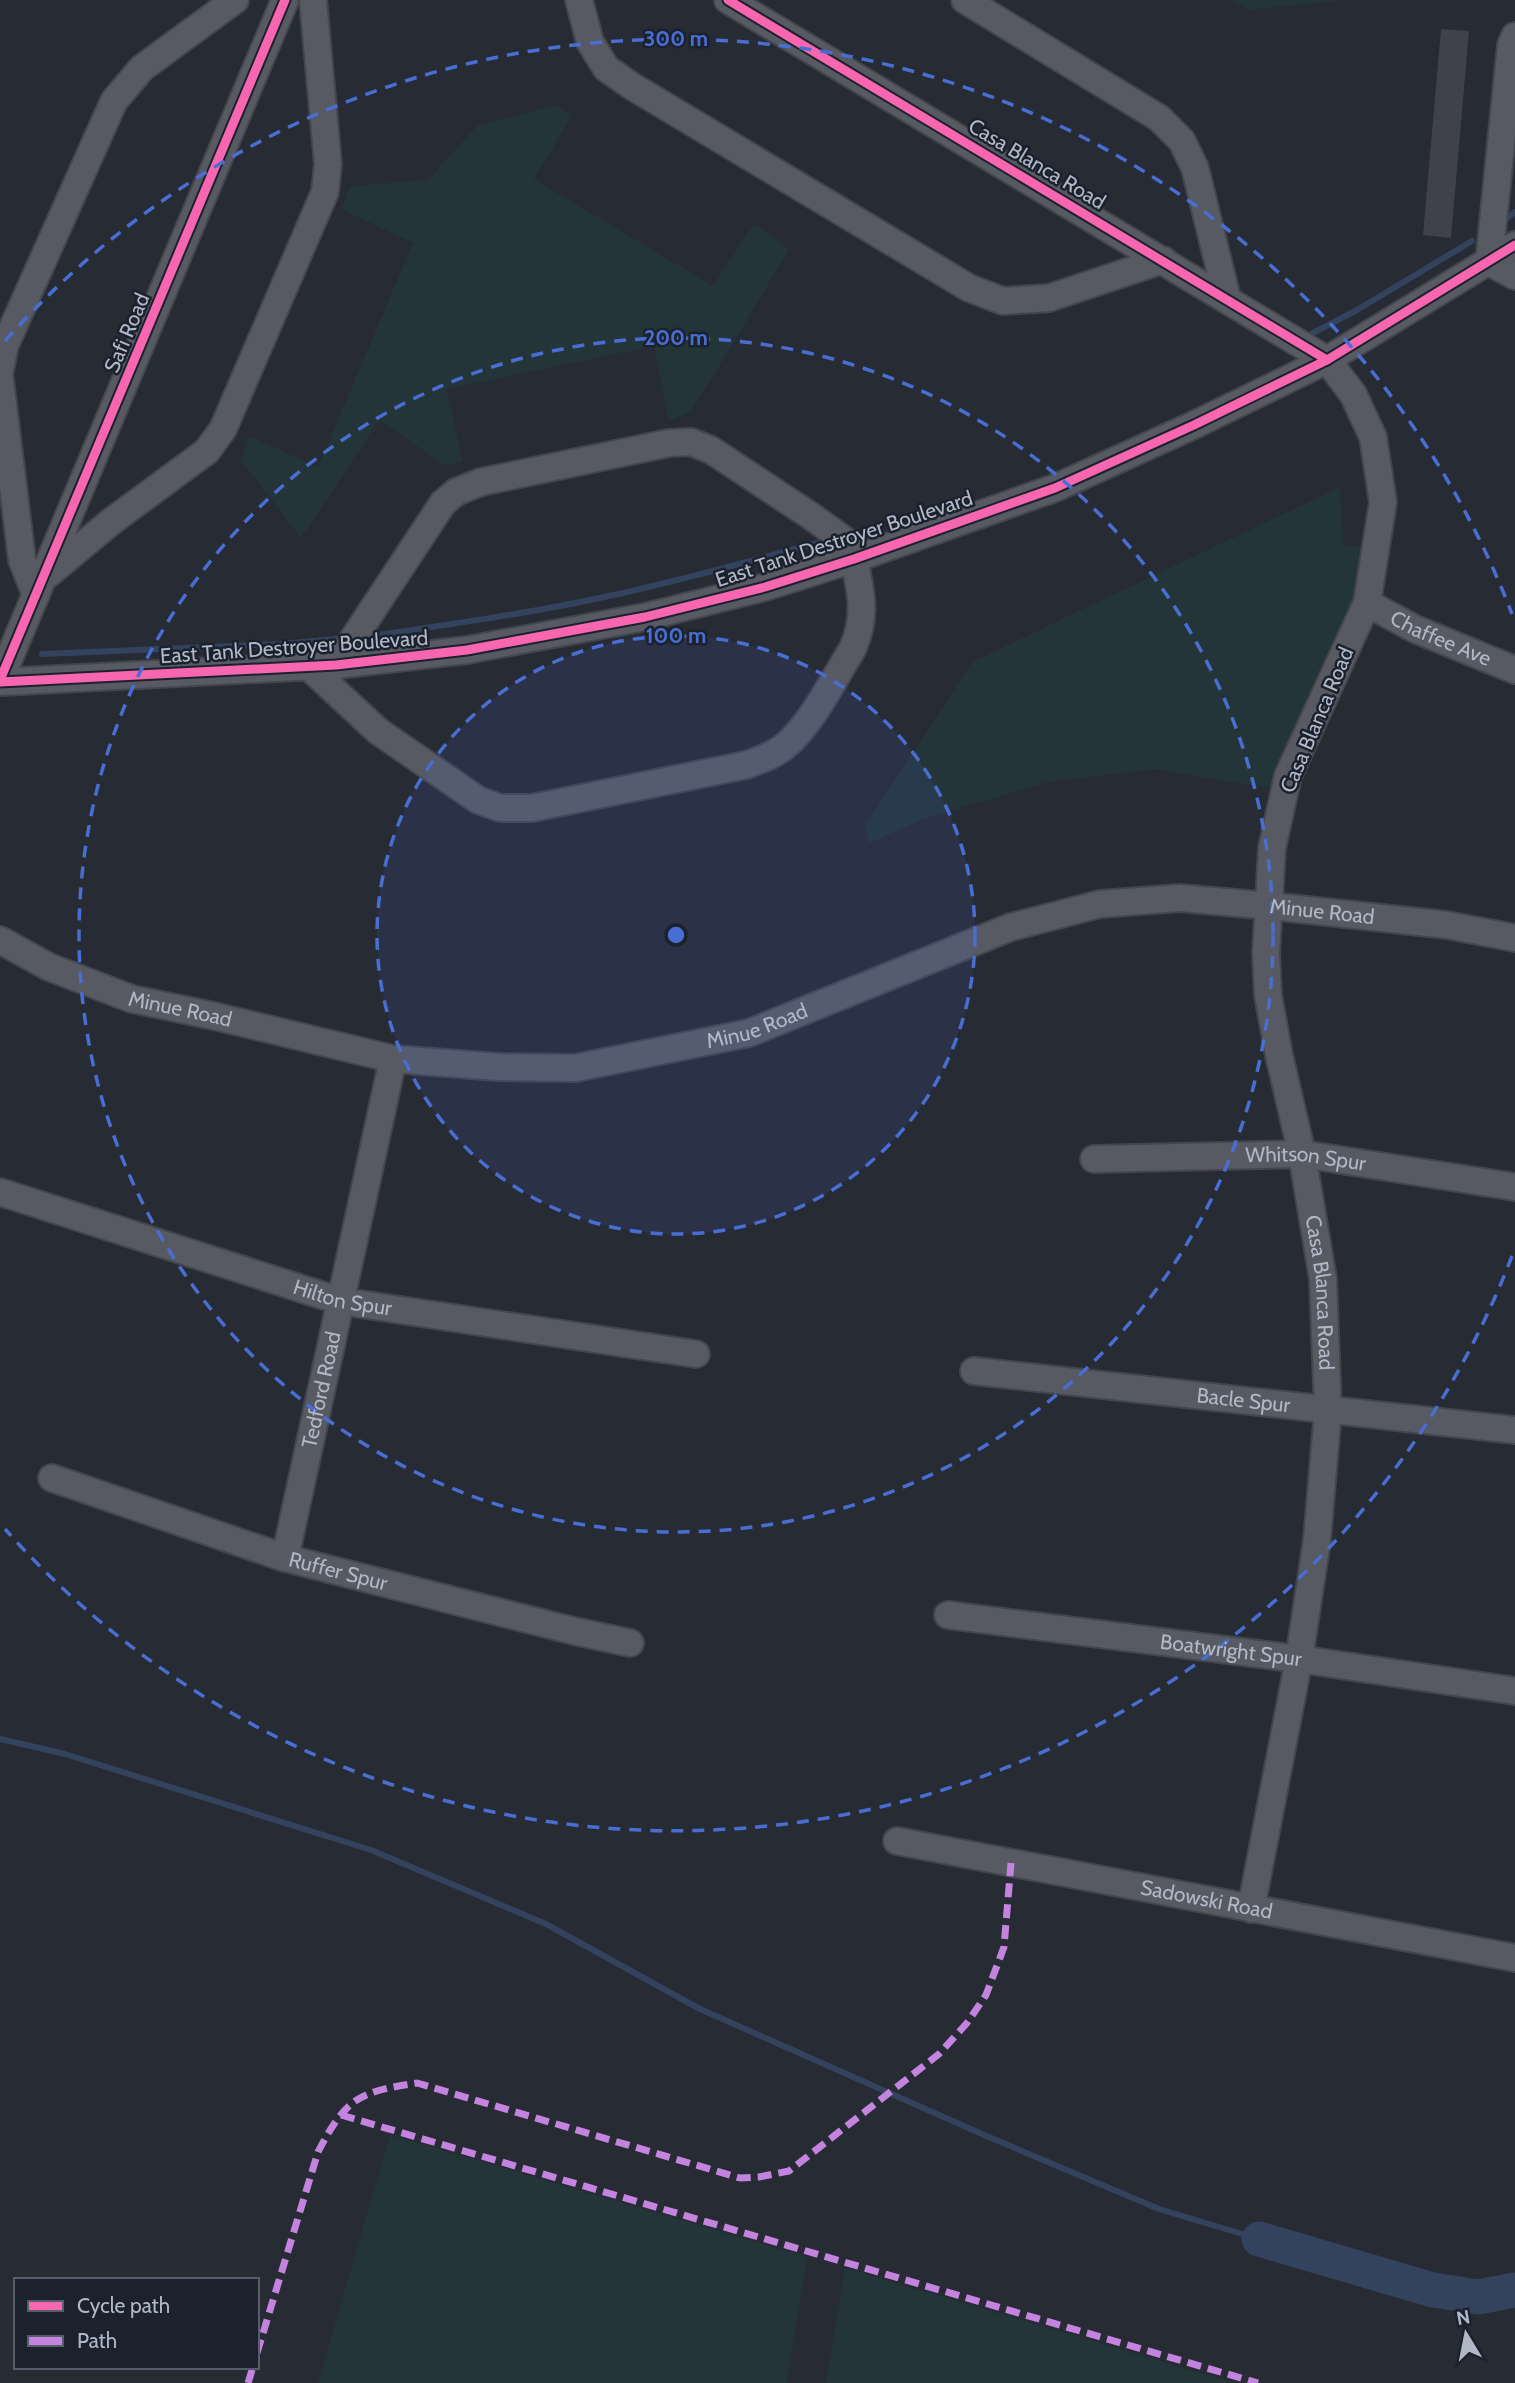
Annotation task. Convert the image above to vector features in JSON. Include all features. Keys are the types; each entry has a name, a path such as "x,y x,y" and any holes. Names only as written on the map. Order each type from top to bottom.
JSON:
{"street":[{"path":"0,370 5,345 114,101 142,68 235,0"},
{"name":"Safi Road","path":"0,681 285,0"},
{"path":"0,380 22,560 40,586 113,521 207,451 223,429 325,192 328,164 313,0"},
{"path":"579,0 590,42 606,68 969,288 1003,301 1049,298 1163,260"},
{"name":"Casa Blanca Road","path":"728,0 1327,360 1353,394 1373,437 1383,502 1367,603 1288,776 1272,848 1266,953 1268,995 1301,1154 1323,1279 1328,1411 1317,1540 1299,1659 1251,1909"},
{"path":"965,0 1159,118 1182,141 1195,168 1227,298"},
{"path":"1515,36 1511,45 1489,262 1515,276"},
{"name":"East Tank Destroyer Boulevard","path":"0,681 309,667 467,650 645,617 765,587 1055,488 1194,425 1327,360 1515,245"},
{"path":"309,667 378,731 478,800 500,808 533,808 746,765 764,759 785,746 803,727 859,634 863,605 859,557 811,516 711,450 691,442 668,443 481,482 456,492 443,503 337,665"},
{"name":"Chaffee Ave","path":"1367,603 1415,629 1515,670"},
{"name":"Minue Road","path":"0,940 49,967 132,999 393,1059 498,1067 575,1068 749,1033 1011,927 1100,904 1180,898 1447,925 1515,938"},
{"name":"Tedford Road","path":"285,1558 393,1059"},
{"name":"Whitson Spur","path":"1094,1159 1301,1154 1515,1187"},
{"name":"Hilton Spur","path":"0,1192 340,1301 696,1354"},
{"name":"Bacle Spur","path":"974,1371 1515,1430"},
{"name":"Ruffer Spur","path":"52,1479 285,1558 630,1643"},
{"name":"Boatwright Spur","path":"948,1615 1299,1659 1515,1691"},
{"name":"Sadowski Road","path":"897,1841 1515,1958"}],"shaded area":[{"path":"1231,0 1344,0 1249,10"},
{"path":"555,105 572,116 534,179 713,286 754,224 789,249 690,412 669,421 654,346 447,389 462,461 446,466 379,420 301,538 241,460 249,436 318,467 413,243 341,209 351,186 428,180 477,126"},
{"path":"1340,487 1343,545 1366,548 1359,585 1348,616 1269,788 1156,769 1048,782 923,819 869,843 865,826 972,662"},
{"path":"390,2135 807,2257 787,2383 318,2383"},
{"path":"845,2268 1235,2383 826,2383"}],"building":[{"path":"1441,29 1469,31 1451,238 1423,235"}],"waterway":[{"path":"1507,218 1515,212"},
{"path":"1313,333 1357,310 1472,241"},
{"path":"372,636 575,603 817,543"},
{"path":"42,654 337,639"},
{"path":"0,1739 65,1754 371,1850 546,1924 700,2009 982,2134 1159,2209 1259,2239"},
{"path":"1259,2239 1433,2290 1478,2297 1515,2290"}],"marked path":[{"path":"259,2346 318,2152 337,2120 356,2101 381,2090 417,2083 740,2178 789,2171 939,2054 967,2023 986,1995 1004,1947 1011,1863"},
{"path":"341,2115 1258,2383"},
{"path":"248,2383 252,2369"}],"cycle path":[{"path":"0,680 285,0"},
{"path":"728,0 1327,360"},
{"path":"0,682 336,665 467,650 645,617 765,587 854,559 1055,488 1194,425 1327,360 1515,245"}]}
